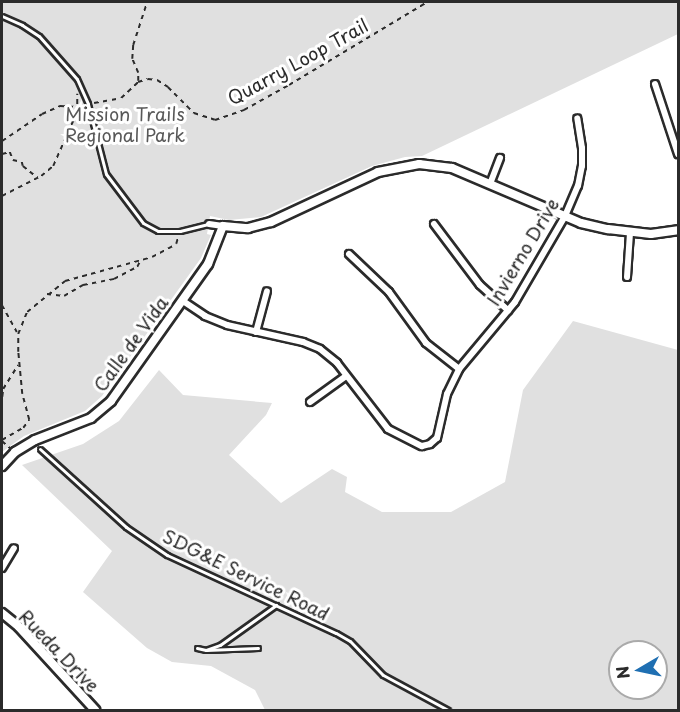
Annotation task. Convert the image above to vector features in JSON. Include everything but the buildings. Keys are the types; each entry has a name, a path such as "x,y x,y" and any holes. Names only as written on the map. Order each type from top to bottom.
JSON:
{"street":[{"path":"655,84 678,154"},
{"name":"Invierno Drive","path":"346,376 388,429 422,446 430,444 437,438 447,394 459,369 508,310 565,216 578,186 582,166 582,148 577,118"},
{"path":"490,184 500,158"},
{"path":"209,224 248,228 271,222 378,172 419,164 452,168 581,223 651,234 678,230"},
{"path":"434,224 480,285 508,310"},
{"name":"Calle de Vida","path":"2,466 15,452 35,440 91,418 111,400 208,264 223,226"},
{"path":"627,276 630,232"},
{"path":"350,254 389,292 426,343 459,369"},
{"path":"256,332 267,291"},
{"path":"183,300 205,316 256,332 303,342 320,349 336,363 346,376 310,402"},
{"path":"2,568 14,548"},
{"name":"Rueda Drive","path":"2,614 19,627 95,711"}],"lane":[{"path":"2,16 39,36 56,52 77,79 88,104 106,174 143,223 158,231 180,231 209,224"},
{"name":"SDG&E Service Road","path":"40,449 126,527 167,555 350,641 383,675 448,711"},
{"path":"206,650 220,645 276,605"},
{"path":"197,648 206,650 258,648"}],"path":[{"path":"88,104 121,98 138,82 138,73 132,59 133,45 147,2"},
{"name":"Quarry Loop Trail","path":"138,82 148,79 157,80 168,87 194,114 215,120 244,110 289,85 427,2"},
{"path":"2,196 38,178 53,166 76,114 77,79"},
{"path":"2,141 42,114 60,106 77,107"},
{"path":"76,114 90,112"},
{"path":"2,154 10,152 13,160 22,162 23,166 38,178"},
{"path":"15,452 2,441 22,428 29,420 18,364 18,334 27,312 64,281 152,257 176,244 180,231"},
{"path":"46,294 64,296 83,285 114,279 137,267 141,259"},
{"path":"2,304 18,334"},
{"path":"2,397 3,389 18,364"}],"green space":[{"name":"Mission Trails Regional Park","path":"2,2 678,2 678,34 422,156 405,157 372,166 261,217 229,220 210,216 207,234 211,235 201,258 102,396 85,411 24,436 2,452"},
{"path":"573,321 678,350 678,710 265,710 255,690 211,666 172,662 147,648 83,592 112,551 22,465 83,444 119,421 159,370 183,395 272,403 266,415 229,455 281,503 332,469 347,477 345,492 382,512 451,512 505,482 523,390"}]}
